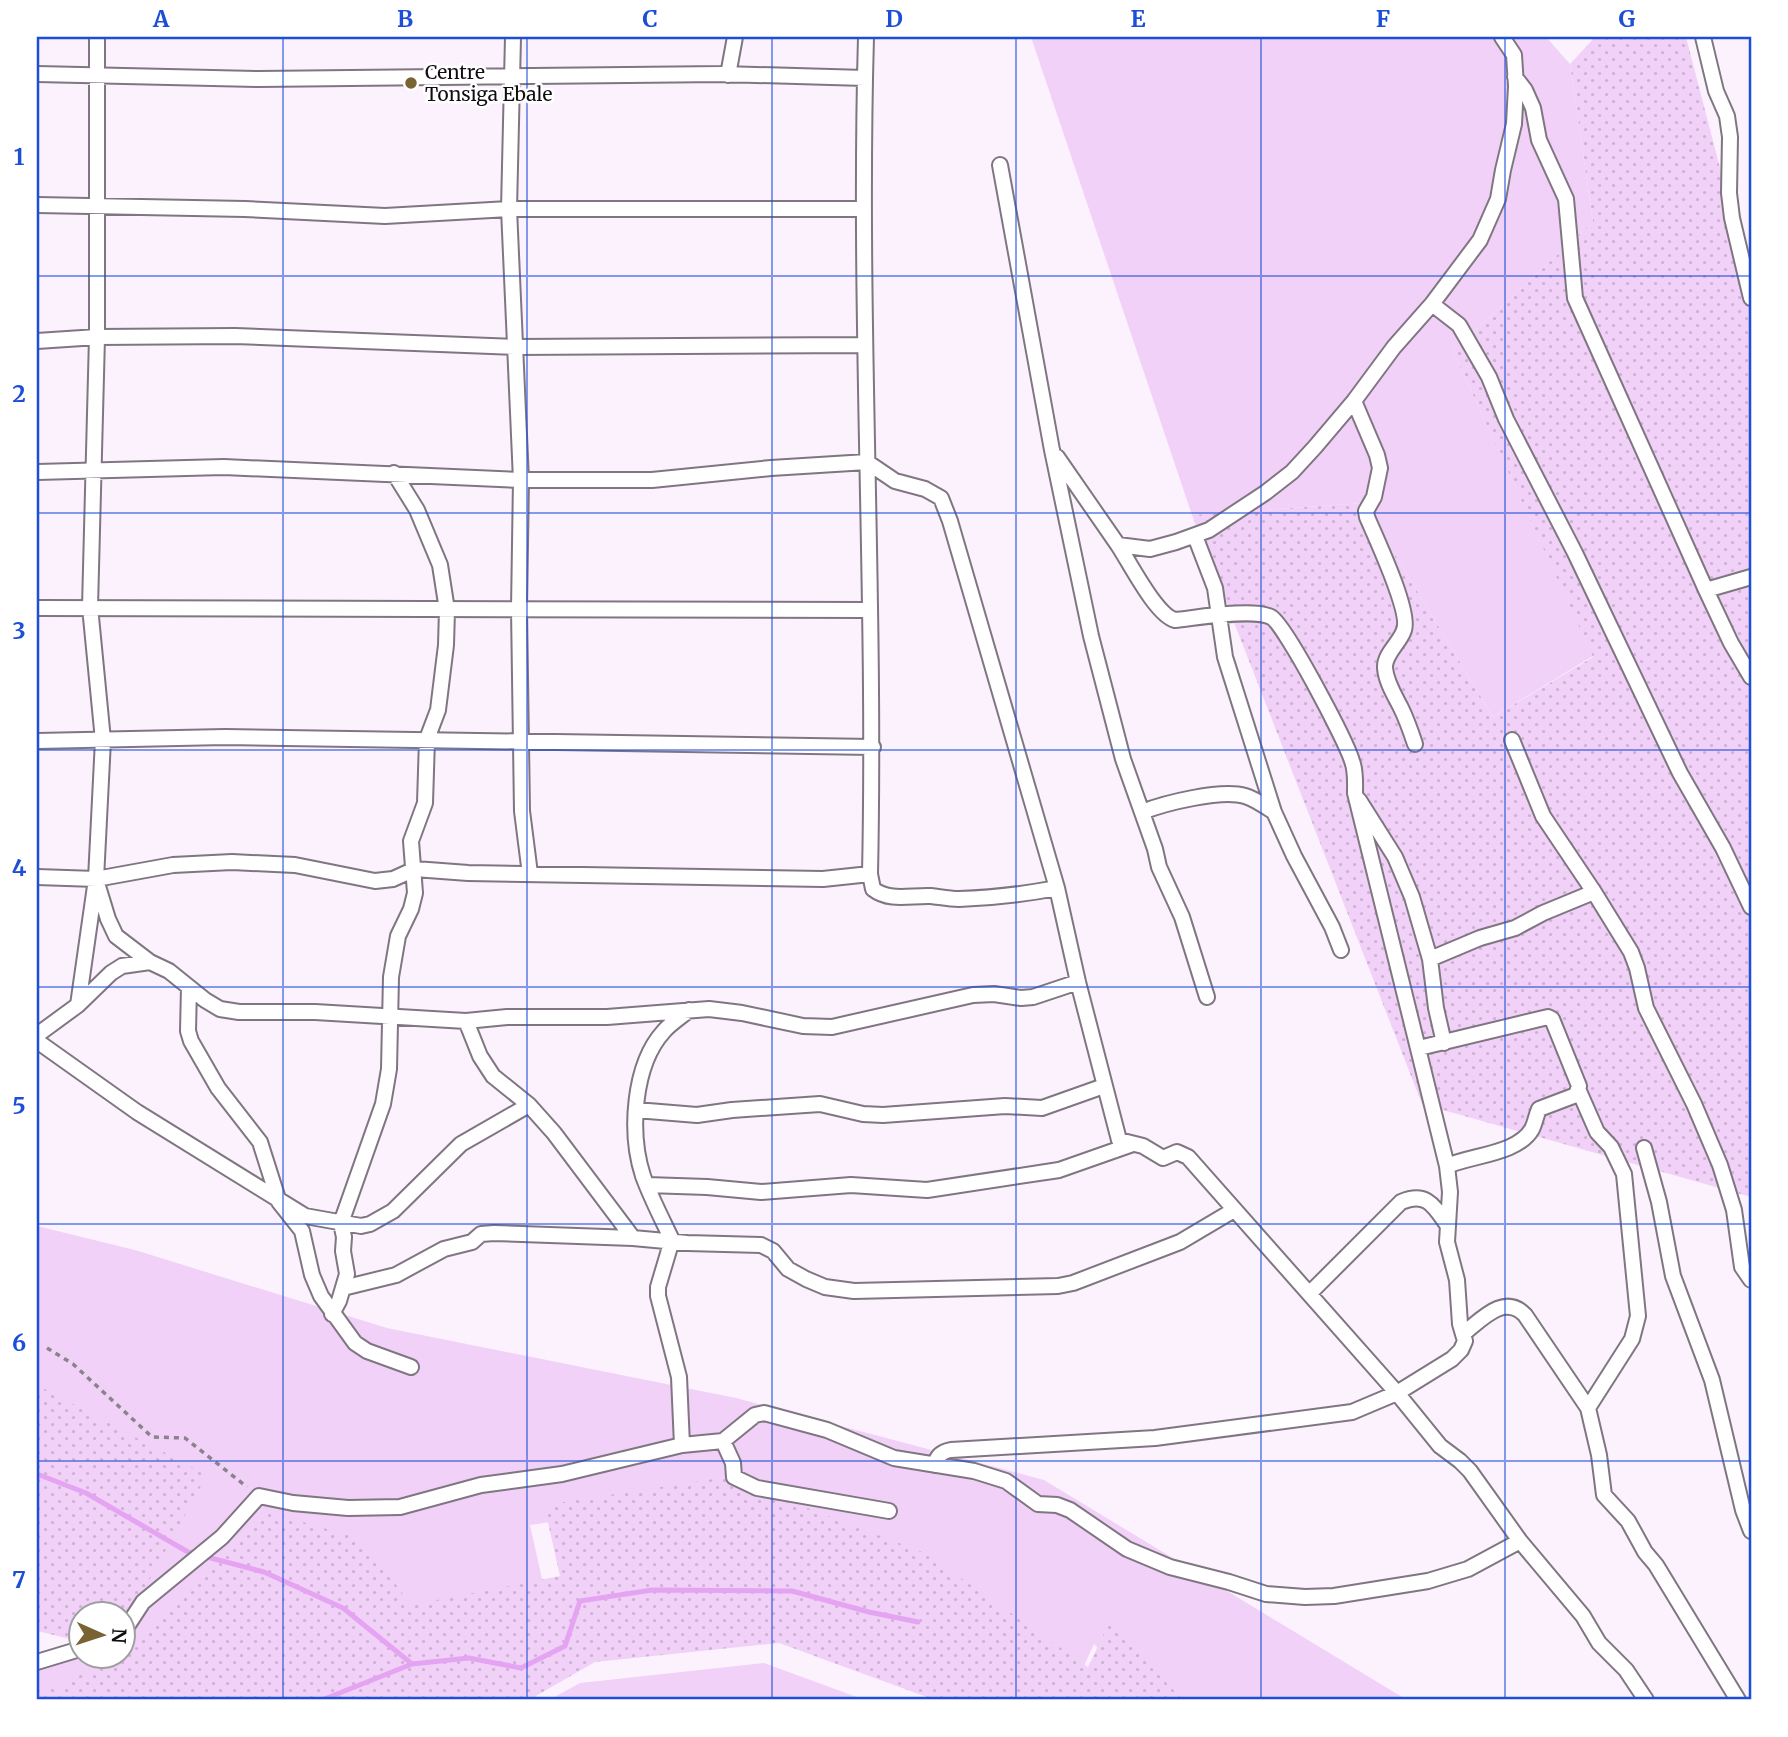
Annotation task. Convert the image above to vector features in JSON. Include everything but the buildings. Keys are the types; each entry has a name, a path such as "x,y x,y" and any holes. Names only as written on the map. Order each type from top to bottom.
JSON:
{"street":[{"path":"78,1005 96,879 103,740 90,607 97,337 97,37"},
{"path":"513,37 509,209 521,480 519,610 522,811 530,874"},
{"path":"728,75 735,37"},
{"path":"866,37 865,345 873,747 870,874 873,889 882,896 893,898 930,896 957,899 1057,888"},
{"path":"1118,545 1150,549 1195,536 1236,513 1292,472 1354,401 1394,347 1432,304 1480,240 1498,199 1514,124 1514,55 1502,37"},
{"path":"1703,37 1716,91 1727,116 1732,218 1751,298"},
{"path":"37,75 259,79 728,75 865,78"},
{"path":"1515,77 1525,90 1539,140 1566,199 1575,298 1706,590 1731,643 1751,677"},
{"path":"1000,164 1052,450 1091,636 1123,759 1159,867 1182,917 1208,997"},
{"path":"37,205 244,209 385,216 509,209 864,209"},
{"path":"1432,304 1458,325 1489,377 1506,419 1575,553 1674,760 1723,848 1751,907"},
{"path":"37,341 97,337 235,336 516,347 865,345"},
{"path":"1354,401 1380,468 1374,497 1366,511 1367,517 1405,615 1405,629 1385,662 1385,669 1387,680 1403,711 1415,744"},
{"path":"935,1465 943,1452 951,1450 1176,1436 1352,1412 1398,1394 1452,1359 1465,1341 1460,1324 1457,1280 1447,1242 1450,1192 1447,1166 1355,793 1352,760 1306,669 1275,619 1264,614 1221,615 1175,621 1168,618 1158,608 1052,450"},
{"path":"37,472 224,467 521,480 652,480 867,462 895,481 925,489 941,498 1057,888 1119,1140 1143,1146 1163,1158 1177,1152 1188,1157 1310,1293 1440,1446 1470,1471 1520,1541 1583,1616 1599,1643 1626,1670 1646,1700"},
{"path":"332,1314 347,1274 343,1251 345,1237 341,1223 383,1104 388,1069 394,955 398,936 411,909 415,892 411,841 425,803 427,739 438,710 446,645 447,610 440,565 417,510 394,473"},
{"path":"1195,536 1215,588 1225,657 1274,811 1294,856 1332,926 1340,950"},
{"path":"1706,590 1751,577"},
{"path":"37,608 870,610"},
{"path":"37,741 225,737 873,747"},
{"path":"1512,740 1543,816 1630,952 1637,968 1646,1008 1694,1104 1720,1165 1734,1210 1742,1267 1750,1283"},
{"path":"1355,793 1395,857 1412,897 1430,959 1436,1008 1444,1043"},
{"path":"1142,812 1161,804 1218,794 1246,797 1274,811"},
{"path":"37,877 96,879 173,865 232,862 295,865 374,881 393,879 415,869 468,873 823,879 870,874"},
{"path":"96,879 116,936 150,962 169,971 205,1000 220,1009 230,1011 467,1021 500,1017 607,1017 689,1010 741,1013 803,1026 832,1027 973,995 1033,997 1078,982"},
{"path":"1430,959 1480,937 1515,928 1594,892"},
{"path":"37,1035 78,1005 111,973 122,966 150,962"},
{"path":"189,987 188,1031 191,1041 218,1088 260,1142 279,1202 302,1231 312,1275 321,1296 355,1343 368,1351 411,1367"},
{"path":"682,1445 679,1377 658,1296 658,1287 672,1240 647,1185 640,1161 636,1097 641,1071 653,1048 664,1031 689,1010"},
{"path":"1419,1048 1548,1017 1552,1019 1597,1132 1615,1154 1624,1174 1638,1316 1632,1339 1588,1408"},
{"path":"467,1021 480,1056 493,1076 529,1105 578,1164 633,1238"},
{"path":"37,1041 137,1112 279,1202 305,1216 361,1226 393,1211 461,1144 529,1105"},
{"path":"636,1110 697,1115 820,1104 863,1114 883,1115 1005,1106 1042,1108 1104,1086"},
{"path":"1447,1166 1463,1159 1512,1147 1534,1127 1539,1109 1576,1095 1579,1091"},
{"path":"647,1185 761,1192 850,1185 928,1191 1059,1170 1133,1144"},
{"path":"1643,1148 1659,1202 1673,1276 1712,1380 1743,1510 1751,1531"},
{"path":"1310,1293 1401,1202 1412,1198 1424,1199 1435,1207 1448,1226"},
{"path":"343,1288 410,1270 432,1254 472,1242 481,1234 761,1245 773,1251 788,1269 806,1279 825,1287 854,1291 1058,1286 1163,1250 1234,1210"},
{"path":"1463,1334 1493,1311 1511,1306 1519,1308 1588,1408 1599,1455 1604,1495 1628,1521 1633,1534 1656,1565 1738,1700"},
{"path":"136,1612 143,1601 222,1537 259,1496 293,1503 400,1507 481,1485 562,1474 682,1445 723,1441 755,1415 764,1413 827,1430 877,1453 974,1471 1006,1481 1038,1504 1057,1505 1070,1510 1127,1549 1159,1563 1266,1594 1334,1596 1428,1581 1468,1570 1520,1541"},
{"path":"723,1441 730,1451 734,1477 740,1481 757,1488 889,1511"},
{"path":"37,1662 66,1653"}],"path":[{"path":"47,1348 73,1364 152,1437 185,1438 259,1496"}],"shaded area":[{"path":"1031,37 1546,37 1570,64 1593,222 1453,351 1593,656 1493,717 1364,503 1192,515"},
{"path":"1595,37 1686,37 1751,287 1751,1197 1422,1104 1192,515 1364,503 1493,717 1593,657 1453,351 1593,222 1570,64"},
{"path":"37,1226 135,1250 387,1328 736,1398 1044,1480 1407,1700 1149,1700 1094,1644 1074,1688 711,1498 530,1525 546,1597 136,1661 135,1600 193,1495 37,1412"},
{"path":"37,1385 207,1475 136,1604 136,1600 66,1600 66,1638 37,1631"},
{"path":"726,1477 925,1553 1088,1667 1109,1623 1183,1700 935,1700 779,1643 595,1662 529,1700 37,1700 37,1691 61,1685 90,1670 136,1670 136,1645 205,1568 268,1512 362,1539 411,1605 560,1576 544,1505"},
{"path":"37,1655 55,1659 66,1657 66,1670 109,1670 37,1700"},
{"path":"764,1663 865,1700 549,1700 580,1683"}],"waterway":[{"path":"37,1474 86,1493 188,1552 264,1572 343,1608 412,1664"},
{"path":"322,1700 412,1664 469,1658 521,1668 565,1646 580,1601 652,1590 792,1591 918,1622"}],"place":[{"name":"Centre Tonsiga Ebale","path":"411,83"}]}
